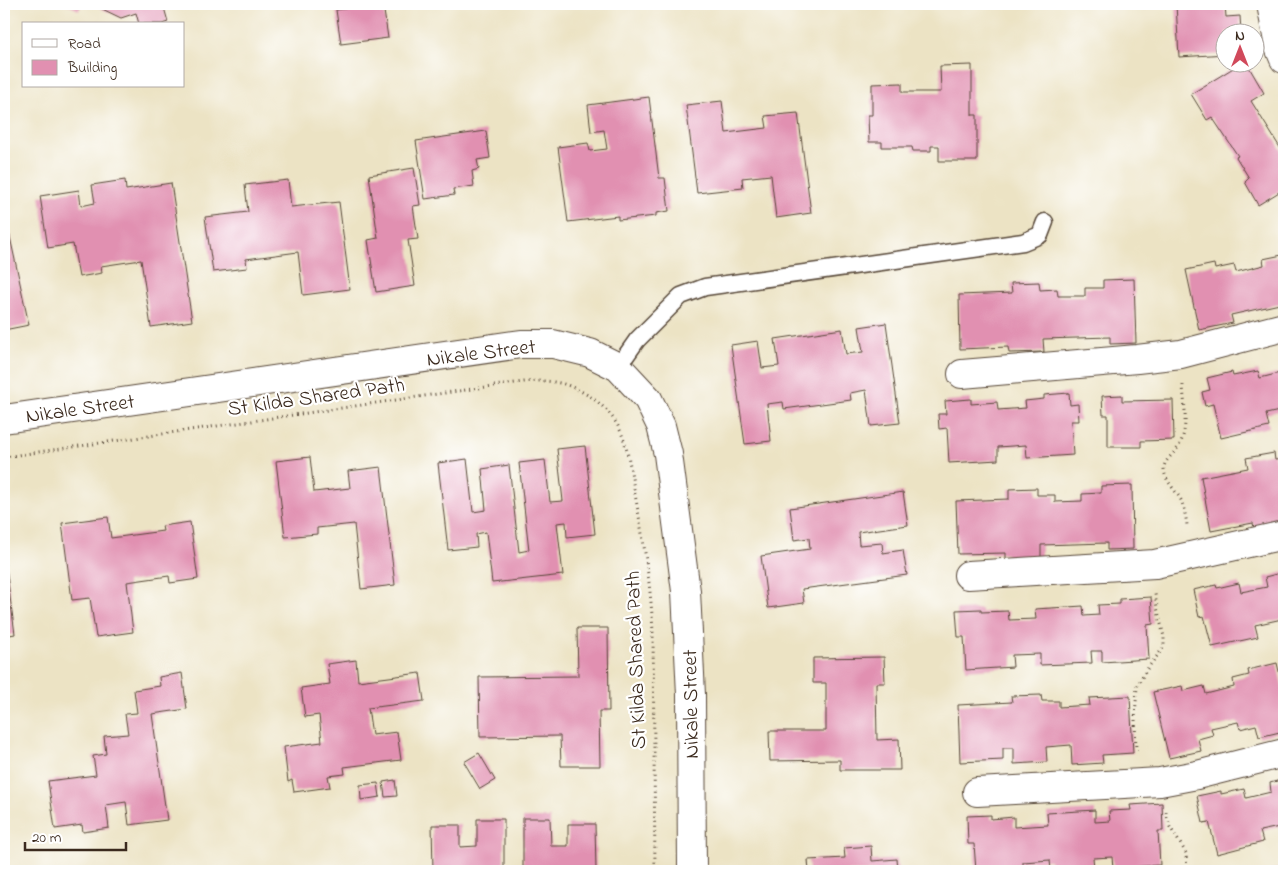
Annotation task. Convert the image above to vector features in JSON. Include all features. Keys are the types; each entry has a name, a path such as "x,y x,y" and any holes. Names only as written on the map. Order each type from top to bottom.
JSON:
{"street":[{"path":"1271,4 1279,47 1284,60"},
{"path":"962,374 1181,354 1284,327"},
{"name":"Nikale Street","path":"4,419 521,344 553,344 590,353 618,367 648,399 661,426 668,454 686,591 691,695 692,871"},
{"path":"968,575 1152,564 1196,556 1284,535"},
{"path":"976,792 1150,782 1197,775 1284,753"}],"lane":[{"path":"618,367 636,340 681,296 705,287 1023,242 1040,235 1045,222"}],"path":[{"path":"1181,354 1184,432 1179,446 1165,464 1164,469 1170,484 1182,502 1196,556"},
{"name":"St Kilda Shared Path","path":"4,457 533,381 553,381 572,386 590,396 607,410 618,427 626,449 647,566 653,633 655,871"},
{"path":"1152,564 1164,647 1137,686 1135,739 1150,782 1161,795 1170,827 1186,852 1187,871"}],"building":[{"path":"66,4 82,4 79,10"},
{"path":"92,4 163,4 168,22 138,22 136,13 121,18"},
{"path":"383,4 388,38 341,44 336,10"},
{"path":"1176,4 1225,4 1226,17 1240,16 1240,22 1216,22 1216,55 1179,57"},
{"path":"972,65 972,115 977,115 977,161 939,161 939,146 931,146 931,151 913,151 912,147 882,147 882,142 869,142 868,115 872,115 872,84 902,83 902,92 941,92 940,66"},
{"path":"1227,72 1252,72 1264,93 1251,101 1284,154 1284,189 1258,205 1245,182 1249,178 1236,157 1238,156 1212,117 1207,120 1191,94"},
{"path":"649,97 659,178 665,178 669,211 656,213 656,216 618,220 618,216 568,222 558,147 588,143 590,151 607,149 604,130 591,132 588,105"},
{"path":"722,101 726,133 767,128 765,116 798,113 811,213 776,218 771,175 742,178 743,188 697,193 686,105"},
{"path":"486,131 490,158 477,160 479,169 472,171 474,186 453,189 454,195 425,199 416,141"},
{"path":"414,168 420,205 413,206 418,239 408,240 415,286 376,292 368,240 378,238 369,175"},
{"path":"125,180 126,190 171,183 192,321 151,327 141,260 101,266 102,273 79,277 73,244 48,248 40,196 79,190 81,206 95,203 92,185"},
{"path":"288,180 291,207 339,202 350,289 303,295 298,252 246,259 247,268 213,272 205,217 248,212 245,185"},
{"path":"4,209 29,325 4,330"},
{"path":"1284,248 1284,303 1231,315 1233,323 1199,330 1186,270 1214,264 1215,269 1234,265 1236,272 1264,265 1263,259 1282,255 1281,249"},
{"path":"1134,279 1136,343 1110,344 1110,337 1043,339 1044,352 1009,353 1008,347 960,349 959,295 1012,293 1011,283 1039,282 1040,290 1057,289 1058,296 1085,296 1085,288 1103,288 1103,280"},
{"path":"886,323 900,423 871,426 866,390 850,393 851,400 784,409 783,402 767,404 771,441 745,444 731,345 758,341 762,368 779,366 775,339 842,329 846,354 863,352 859,327"},
{"path":"1258,371 1260,378 1284,372 1284,410 1266,414 1269,427 1221,438 1213,404 1205,406 1202,392 1210,390 1207,378 1232,372 1233,376"},
{"path":"1069,393 1070,405 1078,404 1079,421 1071,421 1073,455 1027,458 1026,445 998,447 998,460 949,463 947,428 939,429 938,414 946,414 945,401 971,399 971,404 997,402 998,410 1026,408 1025,401 1044,399 1044,395"},
{"path":"1122,395 1122,401 1173,400 1174,440 1141,441 1141,447 1108,447 1108,415 1103,415 1102,396"},
{"path":"585,446 595,534 567,537 566,522 557,523 563,575 492,583 486,532 476,534 477,547 448,550 438,463 467,459 473,512 486,510 482,469 509,465 519,552 529,550 519,463 545,460 550,502 563,501 557,449"},
{"path":"1274,453 1275,460 1284,459 1284,522 1254,528 1253,523 1211,531 1201,477 1248,468 1246,458"},
{"path":"310,457 314,492 350,488 348,471 381,467 395,585 361,589 354,524 317,528 317,534 285,537 276,461"},
{"path":"1132,485 1133,549 1107,550 1107,543 1041,545 1041,558 1006,559 1006,553 958,554 956,501 1009,499 1009,489 1037,488 1037,495 1055,495 1055,502 1082,501 1082,494 1101,493 1101,486"},
{"path":"903,492 908,525 858,532 859,545 882,543 883,553 903,550 907,575 802,589 804,603 768,608 761,556 810,549 809,538 794,540 790,508"},
{"path":"108,517 111,538 163,531 162,526 190,522 198,579 170,583 169,576 127,582 133,632 96,637 90,598 72,600 62,523"},
{"path":"4,560 15,634 4,636"},
{"path":"1284,572 1284,625 1282,619 1255,625 1258,637 1212,647 1204,616 1199,617 1193,590 1216,585 1217,588 1239,583 1241,592 1267,587 1265,577"},
{"path":"1151,597 1153,624 1147,625 1149,659 1102,662 1102,651 1091,651 1092,663 1040,665 1040,654 1012,655 1013,667 966,670 964,637 958,637 956,610 981,609 981,612 1008,611 1009,620 1036,619 1035,609 1083,606 1084,616 1099,615 1098,605 1120,604 1120,599"},
{"path":"577,628 608,628 609,711 599,711 600,766 561,766 560,736 480,737 479,677 578,676"},
{"path":"884,657 885,683 876,683 877,740 899,739 900,770 840,770 840,760 770,761 769,731 826,731 826,683 813,683 813,658"},
{"path":"356,660 358,681 420,673 424,701 368,708 372,735 397,732 401,760 344,767 345,774 328,776 330,787 294,792 292,780 288,782 284,747 322,742 319,715 305,717 301,688 330,684 327,664"},
{"path":"1277,663 1284,693 1284,731 1259,737 1256,725 1240,729 1238,722 1211,728 1213,735 1198,739 1201,751 1169,758 1153,692 1182,686 1183,691 1204,686 1206,694 1234,687 1233,679 1249,675 1248,670"},
{"path":"182,673 187,709 152,714 167,820 129,825 126,802 106,805 109,828 83,832 82,825 55,829 48,781 96,775 93,756 106,754 104,736 128,734 125,714 137,713 134,690 160,686 159,677"},
{"path":"1041,695 1042,701 1059,701 1059,707 1090,705 1089,698 1130,696 1133,753 1102,755 1103,763 1072,765 1071,745 1046,747 1047,762 1014,764 1014,748 1003,748 1003,760 960,762 958,705 1012,702 1011,696"},
{"path":"479,753 495,780 480,789 464,762"},
{"path":"1284,779 1284,826 1260,831 1263,842 1217,854 1209,822 1203,823 1197,796 1221,791 1221,794 1244,789 1246,798 1271,792 1270,783"},
{"path":"395,780 397,796 385,797 383,782"},
{"path":"378,783 380,797 361,800 360,785"},
{"path":"1162,803 1163,831 1158,831 1160,865 1113,868 1112,857 1093,858 1094,867 1051,870 1050,860 1023,862 1023,871 976,871 974,844 968,844 967,816 991,815 991,819 1014,817 1014,827 1048,825 1047,813 1095,810 1095,822 1110,821 1109,811 1131,810 1130,805"},
{"path":"523,818 550,818 551,846 568,846 568,824 595,824 596,871 523,871"},
{"path":"477,819 504,819 504,871 433,871 432,825 460,825 460,847 477,846"},
{"path":"871,846 872,861 897,859 898,871 809,871 808,860 845,858 844,848"},
{"path":"1284,867 1284,871 1269,871"},
{"path":"293,868 294,871 276,871 276,870"}]}
